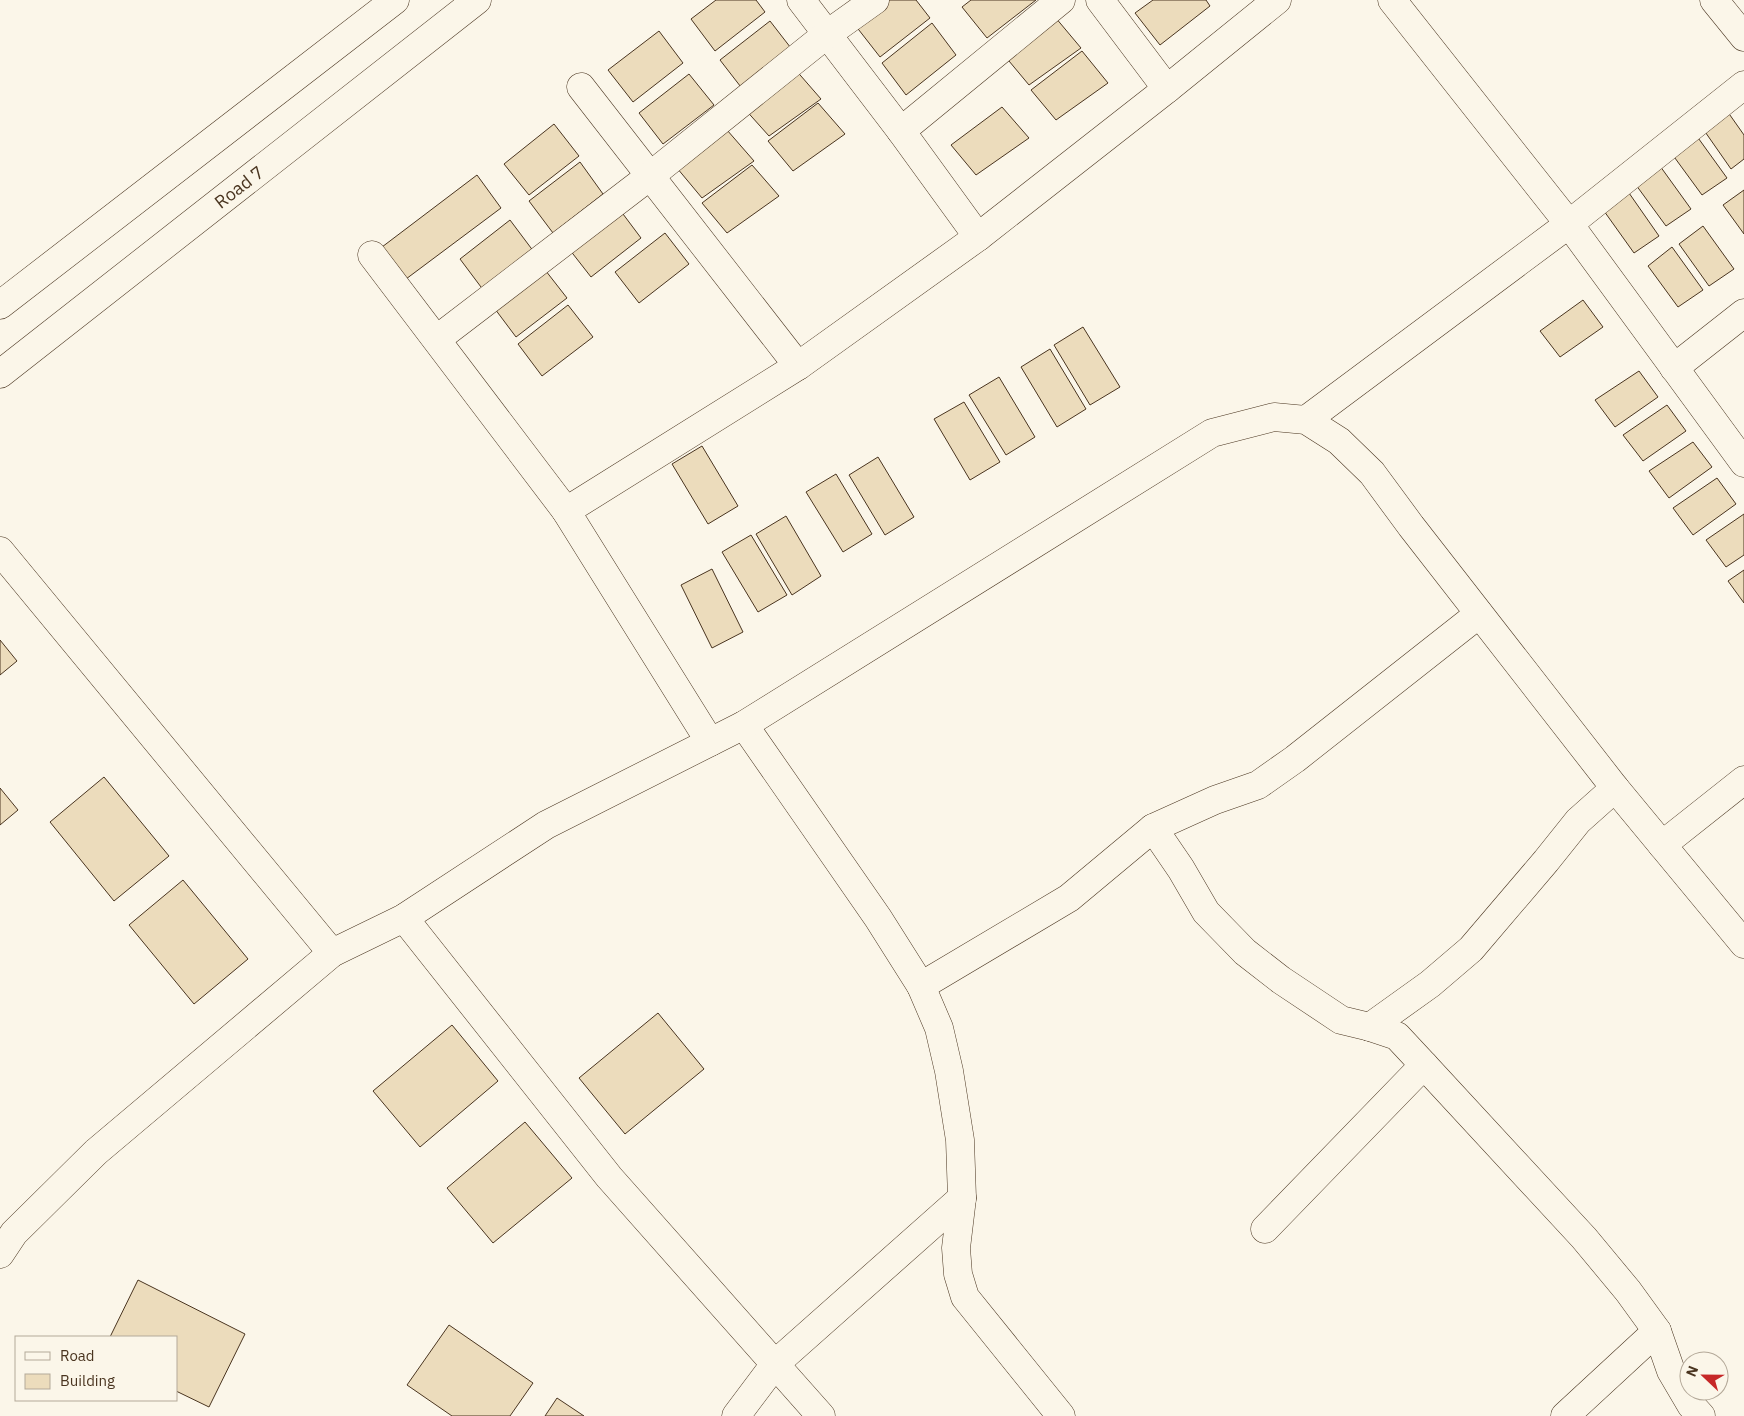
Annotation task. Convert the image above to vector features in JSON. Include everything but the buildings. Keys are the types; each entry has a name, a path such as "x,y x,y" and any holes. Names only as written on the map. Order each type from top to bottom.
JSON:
{"street":[{"path":"0,305 395,0"},
{"name":"Road 7","path":"0,374 477,0"},
{"path":"801,0 901,131 978,237"},
{"path":"437,339 650,176 826,35 875,0"},
{"path":"901,131 1062,0"},
{"path":"1100,0 1168,89"},
{"path":"566,511 798,366 978,237 1168,89 1277,0"},
{"path":"1392,0 1569,224 1744,463"},
{"path":"1714,0 1744,37"},
{"path":"1306,420 1569,224 1744,85"},
{"path":"581,87 798,366"},
{"path":"372,255 566,511 710,742"},
{"path":"1674,368 1744,313"},
{"path":"5,1244 96,1152 332,953 404,918 546,825 744,725 1212,434 1274,417 1306,420 1339,441 1372,473 1615,788 1744,944"},
{"path":"0,551 332,953"},
{"path":"921,986 1069,898 1153,828 1215,800 1258,786 1479,614"},
{"path":"744,725 872,910 921,986 939,1028 950,1071 960,1140 962,1198 956,1248 958,1274 965,1297 1062,1416"},
{"path":"1662,845 1744,780"},
{"path":"1370,1027 1430,984 1471,949 1578,821 1615,788"},
{"path":"1153,828 1181,869 1206,912 1245,952 1280,980 1341,1020 1397,1036 1584,1238 1628,1291 1657,1331 1671,1371 1691,1405 1701,1416"},
{"path":"404,918 609,1177 821,1416"},
{"path":"1265,1229 1424,1065"},
{"path":"736,1416 775,1364 962,1198"},
{"path":"1565,1416 1657,1331"}]}
